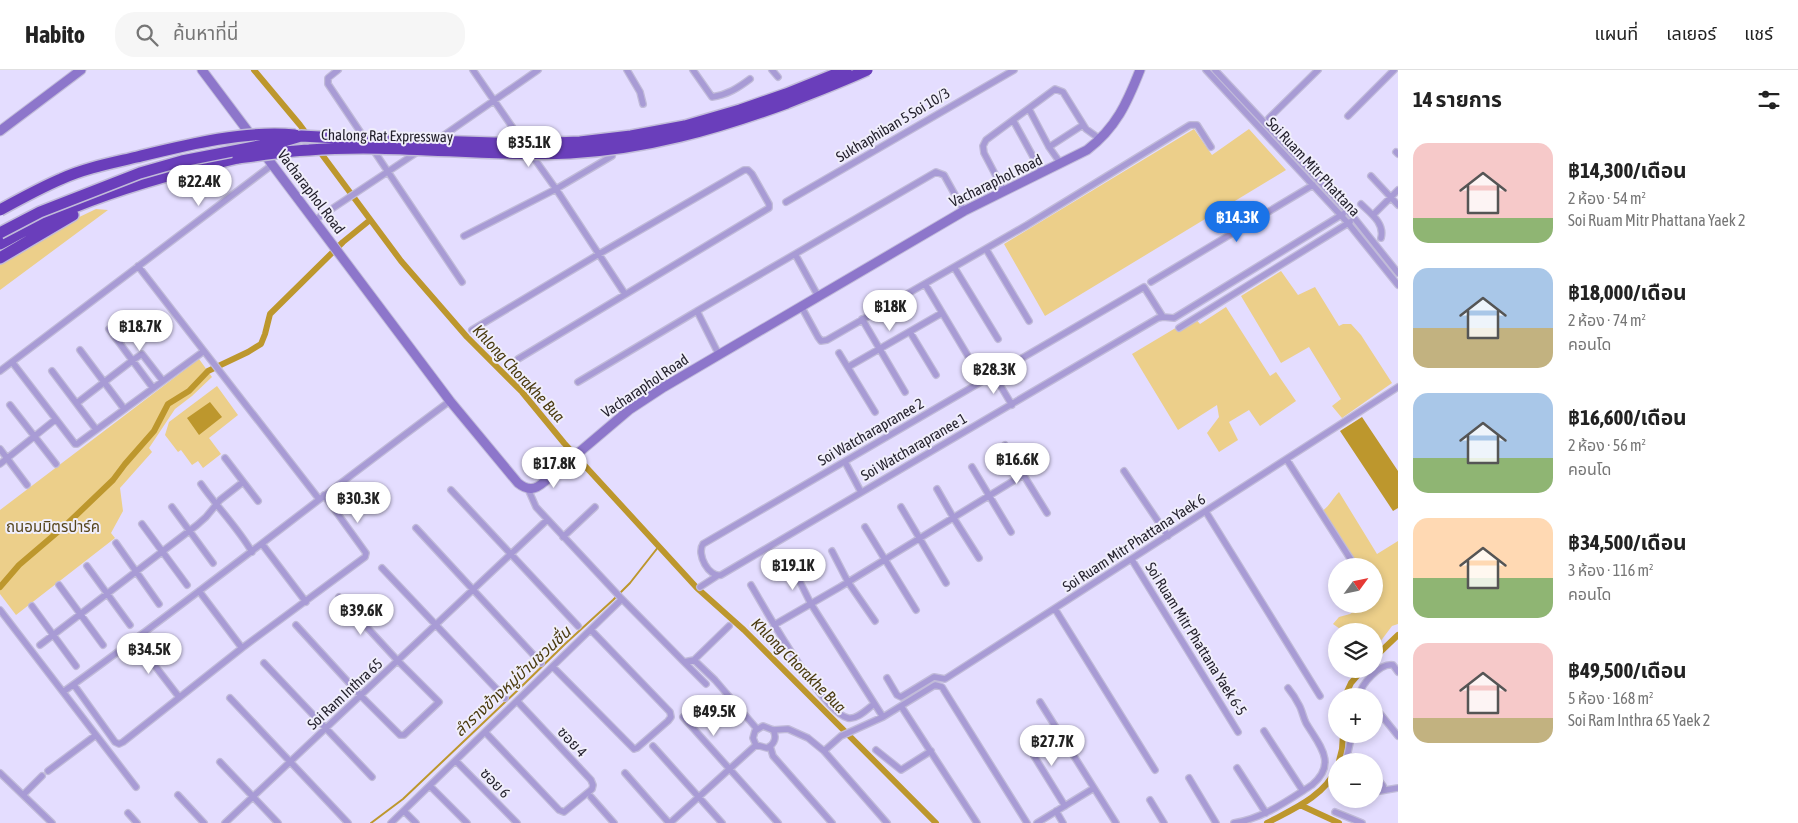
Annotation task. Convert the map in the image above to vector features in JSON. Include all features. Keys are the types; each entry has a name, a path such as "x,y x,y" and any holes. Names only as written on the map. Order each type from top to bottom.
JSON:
{"highway":[{"name":"Chalong Rat Expressway","path":"0,234 40,212 140,173 182,161 301,136 527,144 580,142 631,136 685,126 740,110 846,70"},
{"name":"Chalong Rat Expressway","path":"0,244 46,220 98,198 153,180 238,158 309,150 391,149 520,154 570,153 634,145 688,136 745,118 844,81 867,70"},
{"path":"0,210 60,179 94,167 161,151 221,140 275,133 301,136"},
{"path":"0,258 98,198"}],"main road":[{"path":"0,131 81,70"},
{"name":"Vacharaphol Road","path":"202,70 450,401 518,483 528,489 534,489 539,486 634,406 719,354 964,211 1087,150 1108,132 1120,115 1140,70"}],"street":[{"path":"338,70 328,78 328,84 462,282"},
{"path":"473,70 556,189 625,294"},
{"path":"315,220 538,70"},
{"path":"627,70 640,92 643,104"},
{"path":"693,70 712,97 738,88 750,79"},
{"path":"772,70 778,77"},
{"name":"Sukhaphiban 5 Soi 10/3","path":"786,202 1014,70"},
{"name":"Soi Ruam Mitr Phattana","path":"1206,70 1341,215 1398,285"},
{"name":"Soi Ruam Mitr Phattana","path":"1214,70 1347,211 1398,273"},
{"path":"1268,118 1318,70"},
{"path":"1348,116 1394,70"},
{"path":"1004,191 984,153 983,146 986,140 1052,91 1061,90 1065,94 1090,133 1100,139"},
{"path":"1029,109 1049,147 1061,164"},
{"path":"1013,120 1042,173"},
{"path":"1049,147 1083,124"},
{"path":"801,306 821,340 827,340 954,267 1190,125 1197,125 1211,147"},
{"path":"464,236 556,189 612,156"},
{"path":"0,370 272,165"},
{"path":"472,330 744,170 748,170 752,174 769,204 769,208 518,359"},
{"path":"578,382 936,172 944,175 964,211"},
{"path":"1370,176 1398,206"},
{"path":"1151,282 1313,185"},
{"path":"1372,216 1398,190"},
{"path":"1361,204 1381,228 1380,238"},
{"name":"Soi Watcharapranee 1","path":"700,586 1158,318 1174,318 1347,211"},
{"path":"1179,328 1354,219"},
{"path":"986,248 1029,321"},
{"path":"794,254 818,296"},
{"path":"138,266 319,500"},
{"path":"954,267 998,339"},
{"path":"925,284 968,356"},
{"name":"Soi Watcharapranee 2","path":"717,576 712,574 700,556 700,549 703,544 1144,287 1162,317"},
{"path":"697,311 719,354"},
{"path":"848,367 942,313"},
{"path":"862,319 905,392"},
{"path":"119,342 140,326"},
{"path":"109,329 154,388"},
{"path":"910,332 936,375"},
{"path":"80,350 122,406"},
{"path":"12,362 75,444 77,444 204,350"},
{"path":"839,353 875,412"},
{"path":"77,404 132,360 143,354 163,381"},
{"path":"52,372 95,428"},
{"path":"994,375 1012,405"},
{"name":"Soi Ruam Mitr Phattana Yaek 6","path":"887,678 897,695 901,697 934,677 945,679 1398,387"},
{"path":"63,692 135,640 450,401"},
{"path":"10,405 56,464"},
{"path":"0,464 56,419"},
{"path":"1006,445 1048,513"},
{"path":"0,449 28,485"},
{"path":"225,458 258,501"},
{"path":"1287,460 1350,558"},
{"path":"845,462 861,492"},
{"path":"972,468 1011,532"},
{"path":"1124,471 1168,536"},
{"path":"774,625 1023,475"},
{"path":"40,645 163,552 206,517 216,505 243,482"},
{"path":"201,484 252,552"},
{"path":"528,489 536,507 547,520 706,684"},
{"path":"937,489 979,558"},
{"path":"451,490 578,626"},
{"path":"74,685 119,744 242,648 306,602 366,554 324,495"},
{"path":"563,537 595,507"},
{"path":"900,507 946,583"},
{"path":"172,508 213,563"},
{"path":"1206,512 1320,696"},
{"name":"Soi Ram Inthra 65","path":"224,823 327,729 547,520"},
{"path":"142,524 187,585"},
{"path":"865,527 916,610"},
{"path":"416,528 541,663"},
{"path":"116,543 160,604"},
{"path":"262,544 306,602"},
{"path":"832,551 848,582 875,621"},
{"name":"Soi Ruam Mitr Phattana Yaek 6-5","path":"1132,560 1238,732"},
{"path":"87,566 130,626"},
{"path":"382,568 505,698"},
{"path":"794,570 811,604 883,717"},
{"path":"59,585 103,645"},
{"path":"751,585 774,625 826,700 842,715 849,718 855,717 874,704"},
{"path":"199,591 242,648"},
{"path":"391,823 591,630 619,596"},
{"path":"296,625 361,696 400,735 404,735 439,702 398,661 340,597"},
{"path":"32,606 76,666"},
{"path":"1055,608 1155,770"},
{"path":"0,610 136,787"},
{"path":"684,662 694,660 729,626"},
{"path":"553,667 630,747 638,748 653,734 671,716 670,712 591,630"},
{"path":"135,640 179,697"},
{"path":"694,660 715,680 757,729"},
{"path":"264,663 372,777"},
{"path":"1362,688 1381,668 1390,664 1398,672"},
{"path":"824,751 841,736 883,717 935,685 942,687 1027,823"},
{"path":"1234,823 1248,821 1266,813 1303,791 1320,777 1325,766 1322,748 1288,688"},
{"path":"230,698 348,823"},
{"name":"ซอย 4","path":"485,732 560,810 564,812 579,800 592,788 591,780 518,702"},
{"path":"1040,702 1116,823"},
{"path":"901,706 977,823"},
{"path":"683,717 778,823"},
{"path":"1383,717 1398,736"},
{"path":"767,726 772,730 774,740 770,746 763,748 756,744 753,738 757,729 767,726"},
{"path":"772,730 788,729 808,738 824,751 887,823"},
{"path":"1264,731 1303,791"},
{"path":"1060,733 1037,747 1034,756 1065,806"},
{"path":"48,771 96,735"},
{"path":"625,773 669,823 730,770 756,744"},
{"path":"654,746 722,823"},
{"path":"770,746 773,756 832,823"},
{"path":"876,750 901,770 930,751"},
{"name":"ซอย 6","path":"456,761 516,823"},
{"path":"220,762 278,823"},
{"path":"1237,768 1266,813"},
{"path":"0,774 52,823"},
{"path":"23,796 42,776"},
{"path":"1189,778 1216,823"},
{"path":"430,786 467,823"},
{"path":"1383,786 1384,790 1398,788"},
{"path":"1037,823 1057,813 1094,788"},
{"path":"178,795 204,823"},
{"path":"591,797 614,823"},
{"path":"1150,800 1164,823"},
{"path":"404,811 416,823"},
{"path":"1335,812 1362,823"},
{"path":"128,813 137,823"},
{"path":"1057,813 1063,823"}],"green space":[{"path":"1194,129 1212,155 1249,129 1286,170 1045,316 1004,244"},
{"path":"96,209 108,210 0,290 0,265 71,221"},
{"path":"1281,271 1298,295 1315,287 1339,326 1351,324 1361,335 1392,383 1342,418 1332,406 1341,399 1309,347 1281,363 1241,296"},
{"path":"1226,307 1270,376 1276,372 1296,401 1260,426 1249,410 1229,422 1238,440 1219,452 1207,433 1219,417 1217,405 1178,430 1132,354 1194,317 1200,324"},
{"name":"ถนอมมิตรปาร์ค","path":"199,359 212,377 175,409 149,448 152,452 120,488 123,511 111,533 115,538 16,615 0,594 0,510"},
{"path":"217,386 238,415 209,438 221,454 203,468 198,461 192,465 181,450 178,452 165,435 169,422"},
{"path":"1339,492 1377,554 1398,541 1398,624 1392,626 1383,638 1383,623 1334,623 1339,617 1351,613 1383,613 1383,558 1353,558 1322,511"}],"shaded area":[{"path":"210,402 222,417 199,435 187,418"},
{"path":"1362,417 1398,471 1398,508 1393,511 1340,431"}],"waterway":[{"name":"Khlong Chorakhe Bua","path":"254,70 300,125 401,261 467,337 522,392 564,443 697,588 744,630 936,823"},
{"path":"0,587 19,565 67,524 113,480 154,431 168,404 189,391 208,371 261,344 270,314 343,242 370,220"},
{"name":"ลำรางข้างหมู่บ้านชวนชื่น","path":"371,823 403,799 613,600 630,583 659,546"},
{"path":"1383,649 1398,635"},
{"path":"1349,688 1355,678"},
{"path":"1341,753 1342,743"},
{"path":"1267,823 1316,795 1328,782"},
{"path":"1300,805 1339,823"}]}
